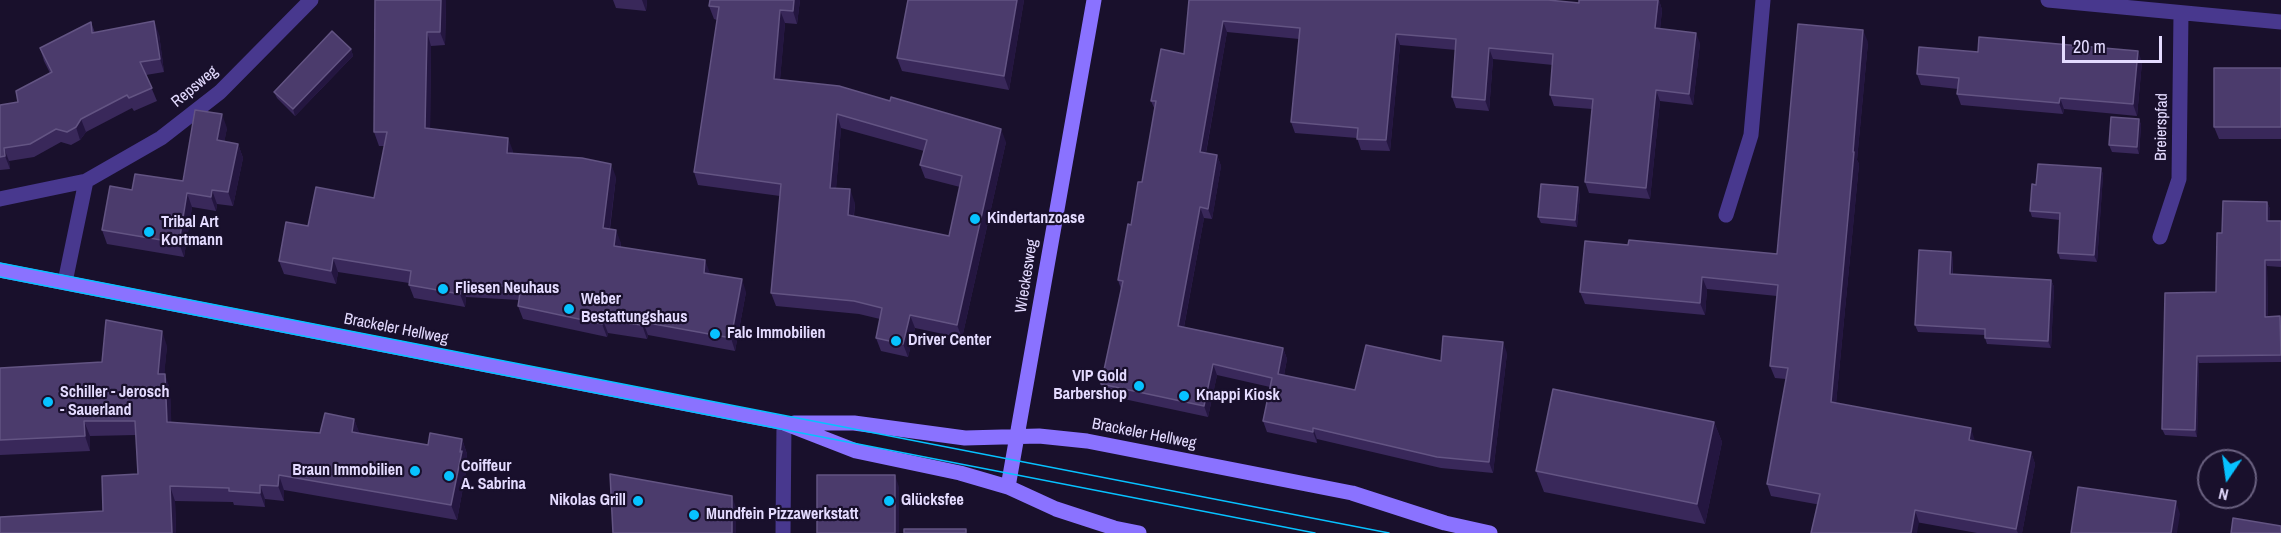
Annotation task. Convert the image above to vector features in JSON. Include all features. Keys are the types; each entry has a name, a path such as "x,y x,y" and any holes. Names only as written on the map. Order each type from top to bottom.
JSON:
{"main road":[{"name":"Wieckesweg","path":"1008,487 1094,0"},
{"name":"Brackeler Hellweg","path":"0,270 784,423 856,451 960,473 1008,487 1056,509 1114,528 1139,533"},
{"name":"Brackeler Hellweg","path":"784,423 854,423 965,438 1039,436 1087,441 1352,493 1445,523 1490,533"}],"street":[{"name":"Repsweg","path":"0,199 86,181 161,138 220,92 311,0"},
{"path":"1726,215 1751,135 1763,0"},
{"path":"2048,0 2281,22"},
{"name":"Breierspfad","path":"2160,237 2179,180 2181,13"},
{"path":"65,282 86,181"},
{"path":"783,533 784,423"}],"building":[{"path":"375,0 441,0 440,32 427,32 425,128 508,138 507,153 582,158 611,164 603,228 616,230 614,246 705,260 704,273 742,279 731,338 643,322 642,325 603,320 602,324 518,306 521,287 462,284 460,294 409,285 411,271 333,258 331,271 279,261 286,222 308,226 316,187 374,198 387,132 374,132"},
{"path":"710,0 794,0 793,11 780,10 774,79 839,86 890,101 891,97 1001,129 957,325 910,315 903,344 876,338 882,308 854,301 771,293 781,184 694,172 719,7 709,6","holes":["837,114 927,140 920,165 962,176 949,236 848,215 850,189 830,188"]},
{"path":"908,0 1017,0 1004,76 897,58"},
{"path":"1189,0 1548,0 1579,3 1579,0 1658,0 1655,28 1696,33 1689,94 1656,90 1646,188 1585,182 1593,99 1550,95 1553,54 1489,48 1485,100 1452,97 1456,39 1396,34 1386,140 1357,139 1358,128 1291,122 1300,28 1223,21 1200,152 1217,155 1208,209 1200,207 1178,326 1283,348 1278,374 1355,390 1366,345 1441,361 1443,336 1503,342 1489,462 1437,457 1313,428 1313,432 1263,421 1272,378 1213,364 1204,406 1101,384 1123,281 1118,280 1128,224 1131,225 1138,182 1142,182 1156,101 1151,101 1161,49 1184,54"},
{"path":"154,21 160,59 140,62 152,88 129,98 127,95 81,119 76,127 67,132 56,129 30,144 4,148 5,156 0,157 0,105 18,102 16,91 52,72 40,48 91,22 92,33"},
{"path":"1798,24 1863,30 1831,402 1971,428 1969,440 2031,452 2016,529 1915,510 1911,533 1811,533 1820,494 1767,484 1788,368 1770,366 1778,285 1702,277 1700,303 1580,292 1585,241 1628,245 1629,240 1777,254"},
{"path":"332,31 351,49 293,109 274,92"},
{"path":"1979,37 2138,51 2133,104 2060,98 2059,103 1957,94 1959,78 1917,74 1919,47 1978,52"},
{"path":"2214,68 2281,68 2281,127 2214,127"},
{"path":"195,110 222,114 217,140 238,144 228,192 212,190 211,197 187,193 179,243 102,230 110,186 132,190 135,174 183,181"},
{"path":"2111,117 2139,119 2137,147 2109,145"},
{"path":"2038,164 2101,168 2094,255 2058,253 2060,213 2030,211 2032,184 2036,185"},
{"path":"1541,184 1578,187 1575,220 1538,217"},
{"path":"2223,201 2267,202 2267,221 2281,221 2281,260 2265,260 2265,317 2280,316 2281,355 2197,356 2195,430 2162,429 2165,293 2216,292 2217,233 2222,233"},
{"path":"1919,250 1951,252 1950,274 2051,280 2048,341 1985,338 1985,329 1915,325"},
{"path":"106,320 162,331 158,374 165,374 167,422 320,433 325,413 354,419 352,432 428,445 430,433 462,439 460,452 462,451 451,505 279,475 278,486 260,485 260,493 229,491 229,488 170,486 172,533 0,533 0,517 103,511 102,476 138,474 135,421 84,421 85,436 0,440 0,368 102,362"},
{"path":"1553,389 1714,422 1697,504 1536,471"},
{"path":"610,474 732,496 732,533 613,533"},
{"path":"817,475 895,475 895,533 817,533"},
{"path":"2078,487 2176,501 2171,533 2071,533"},
{"path":"2233,518 2281,526 2281,533 2231,533"},
{"path":"904,529 966,529 966,533 904,533"}],"tram line":[{"path":"0,263 1389,533"},
{"path":"0,277 1315,533"}],"place":[{"name":"Kindertanzoase","path":"975,219"},
{"name":"Tribal Art Kortmann","path":"149,232"},
{"name":"Fliesen Neuhaus","path":"443,289"},
{"name":"Weber Bestattungshaus","path":"569,309"},
{"name":"Falc Immobilien","path":"715,334"},
{"name":"Driver Center","path":"896,341"},
{"name":"VIP Gold Barbershop","path":"1139,386"},
{"name":"Knappi Kiosk","path":"1184,396"},
{"name":"Schiller - Jerosch - Sauerland","path":"48,402"},
{"name":"Braun Immobilien","path":"415,471"},
{"name":"Coiffeur A. Sabrina","path":"449,476"},
{"name":"Nikolas Grill","path":"638,501"},
{"name":"Glücksfee","path":"889,501"},
{"name":"Mundfein Pizzawerkstatt","path":"694,515"}]}
